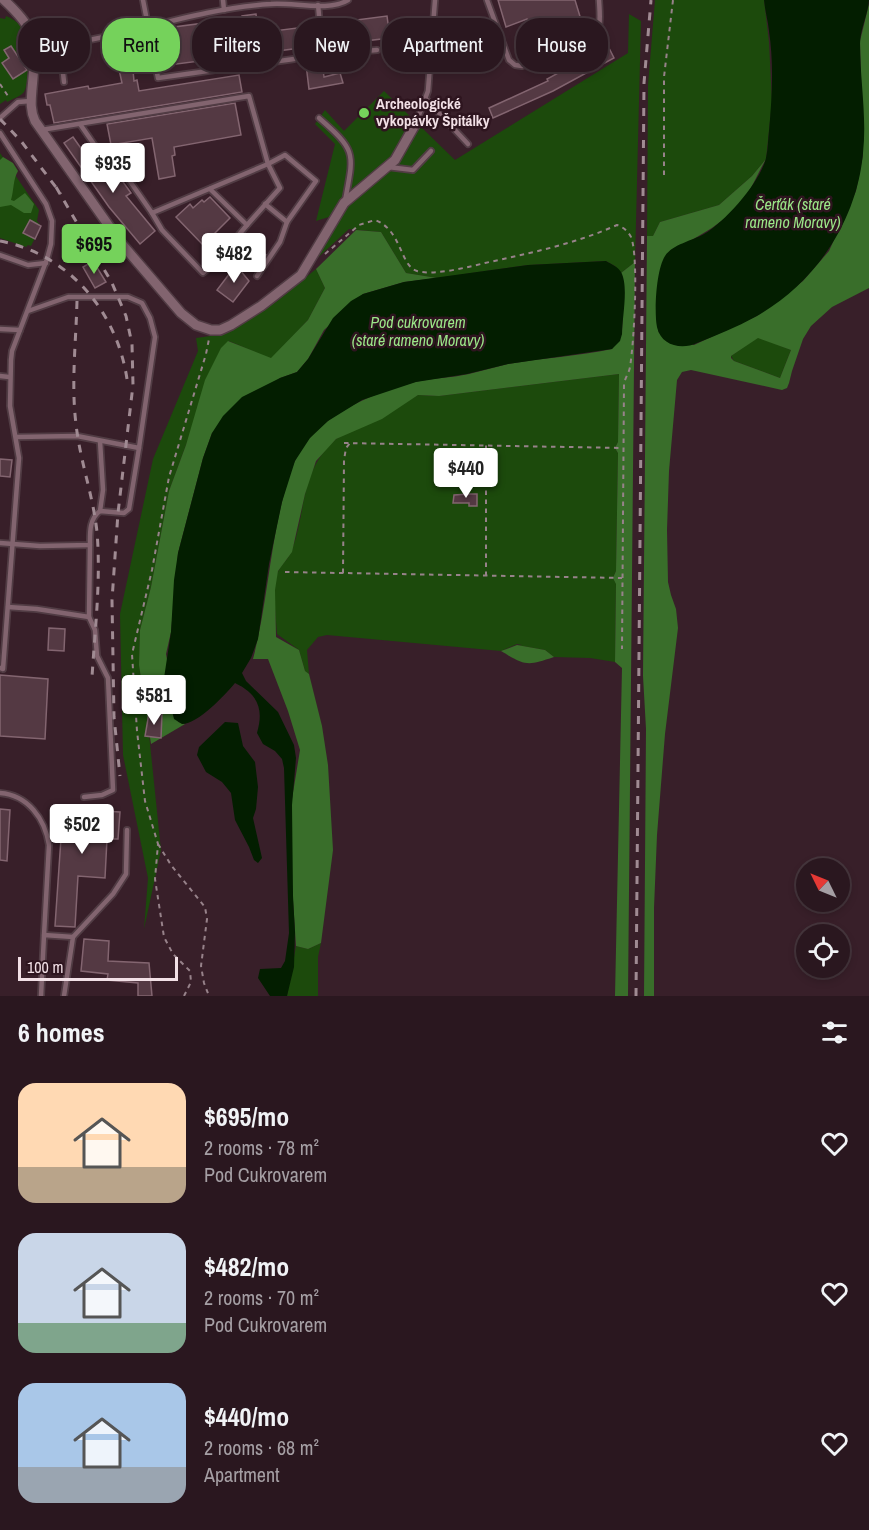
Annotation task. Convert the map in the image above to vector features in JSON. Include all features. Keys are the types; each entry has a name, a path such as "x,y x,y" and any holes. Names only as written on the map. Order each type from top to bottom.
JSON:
{"street":[{"path":"3,0 20,18"},
{"path":"34,72 31,101 33,115 41,130 121,243 181,313 196,325 211,330 220,330 231,325 261,306 301,275 344,203 395,160 416,123"}],"lane":[{"path":"143,0 146,18"},
{"path":"223,0 224,10"},
{"path":"279,4 285,0"},
{"path":"180,18 194,14 279,4 338,4 348,0"},
{"path":"416,123 426,99 430,77 435,0"},
{"path":"487,0 510,60 515,65 522,66 586,45 594,39 600,24 599,0"},
{"path":"318,5 323,41 326,50 331,54 377,50"},
{"path":"157,72 158,78 294,59"},
{"path":"63,72 64,82"},
{"path":"41,130 249,96 268,164 280,188 216,262 203,273 162,230 111,154 100,153 80,124"},
{"path":"426,99 468,144"},
{"path":"0,118 18,102 31,101"},
{"path":"319,118 341,137 350,150 351,164 344,203"},
{"path":"0,133 46,204 50,214 51,244 46,263 12,351 9,377 12,426 19,458 3,669 0,668"},
{"path":"388,167 413,170 431,151"},
{"path":"152,213 285,155 316,181 286,222 280,242 257,276"},
{"path":"210,189 247,225"},
{"path":"266,204 286,222"},
{"path":"0,255 28,266 46,263"},
{"path":"28,311 68,297 128,297 142,303 150,318 155,337 129,509 124,513 100,511 94,515 92,521 89,618 95,630 97,656 108,678 113,790 102,795 84,796"},
{"path":"0,329 20,330"},
{"path":"0,376 9,377"},
{"path":"16,436 78,436 139,448"},
{"path":"100,441 103,490 100,511"},
{"path":"0,543 90,545"},
{"path":"8,607 37,609 89,618"},
{"path":"0,794 6,794 32,807 47,832 49,845 41,996"},
{"path":"64,996 73,937 113,894 126,874 127,830"},
{"path":"44,935 73,937"}],"path":[{"path":"664,175 664,77 673,0"},
{"path":"317,261 359,225 375,220 388,227 408,264 417,271 443,271 540,251 595,235 617,225 628,232 632,240 635,262 632,351 630,370 624,384 622,649"},
{"path":"209,996 201,966 207,919 205,907 171,866 158,844 145,801 137,731 132,654 152,570 169,477 211,330"},
{"path":"344,443 623,448"},
{"path":"343,573 344,460 346,448 350,443"},
{"path":"486,445 486,576"},
{"path":"285,572 622,578"},
{"path":"158,844 155,879 164,936 173,954 190,971 191,982 184,996"}],"green space":[{"path":"655,0 764,0 772,102 766,159 752,176 719,205 660,222 653,236 647,236 648,85"},
{"path":"869,4 869,288 832,307 811,326 803,339 787,388 782,390 691,370 682,372 677,380 669,471 667,530 668,582 676,609 678,628 665,734 657,835 654,996 644,996 646,729 643,676 647,236 653,236 660,222 719,205 752,176 766,159 752,187 730,214 702,234 671,250 657,301 659,333 694,345 757,316 803,281 829,251 856,191 863,155 860,41","holes":["758,338 791,350 780,378 731,358"]},
{"path":"629,14 641,21 635,262 621,273 606,261 528,265 437,278 406,273 381,232 349,229 311,264 345,212 316,221 335,144 315,124 325,110 344,131 384,91 455,160 597,72 608,72 608,65 628,53"},
{"path":"6,16 18,23 18,72 28,72 24,92 0,104 0,18 5,19"},
{"path":"0,153 39,210 37,221 41,226 31,246 26,247 0,238"},
{"path":"3,157 13,163 18,171 11,200 14,201 25,193 34,204 31,213 24,213 11,205 0,207 0,160"},
{"path":"356,230 381,232 406,273 437,278 404,282 363,294 324,330 308,359 297,372 280,378 212,433 203,458 178,553 171,632 166,654 178,722 185,724 151,744 139,665 140,630 151,587 169,491 186,445 205,380 221,348 228,341 271,358 308,320 325,288 316,269"},
{"path":"635,262 628,996 615,996 622,668 615,662 616,584 613,578 616,571 618,453 615,448 618,442 619,374 439,396 418,395 382,419 336,439 316,461 305,494 292,552 278,571 275,590 276,637 299,650 305,671 309,674 322,726 328,765 333,850 321,943 308,949 296,946 292,885 291,805 300,750 268,659 253,659 280,511 294,463 303,447 329,420 380,393 415,382 462,375 508,364 612,349 622,334 624,285 621,273"},
{"path":"316,269 325,288 308,320 271,359 229,341 169,491 151,587 140,630 139,665 146,705 161,850 144,929 148,878 123,755 120,614 153,459 198,351 196,338 225,334 276,302"},
{"path":"758,337 791,350 780,378 734,361 731,356"},
{"path":"619,374 618,442 615,448 618,453 616,571 613,578 616,583 615,662 590,658 554,657 545,650 517,645 522,644 517,644 501,651 327,635 318,637 307,650 309,674 305,671 299,650 277,634 276,581 278,571 289,556 297,535 310,478 324,452 336,439 418,395 439,396"},
{"path":"517,645 545,650 554,657 527,663 516,660 501,651"},
{"path":"321,943 318,957 318,996 287,996 296,946 308,949"}],"water":[{"name":"Čerťák (staré rameno Moravy)","path":"764,0 869,0 860,44 864,126 859,178 842,226 814,269 796,287 777,303 734,328 691,345 673,345 659,333 656,320 658,281 662,262 673,248 704,234 722,220 750,189 763,168 766,158 772,68 771,43"},
{"name":"Pod cukrovarem (staré rameno Moravy)","path":"606,261 620,270 625,285 622,334 620,341 612,349 508,364 467,374 416,382 362,400 328,421 310,438 295,461 282,502 269,564 258,639 242,673 246,681 278,712 294,745 296,758 292,805 294,967 287,996 270,996 258,978 260,969 281,968 285,961 289,933 282,759 275,751 263,744 257,733 260,717 257,703 243,687 235,683 203,714 182,724 174,719 164,678 171,632 178,553 203,458 212,433 223,416 242,397 297,372 308,359 333,318 351,301 363,294 404,282 528,265"},
{"path":"225,722 238,723 243,746 255,762 258,787 253,818 262,858 258,863 254,860 235,820 231,793 222,782 206,772 197,755 199,747"}],"building":[{"path":"498,0 575,0 580,18 516,18 516,23 506,27"},
{"path":"256,14 256,18 242,18 242,16"},
{"path":"387,16 387,18 382,18 382,39 370,40 370,18"},
{"path":"192,25 192,62 180,64 180,26"},
{"path":"294,28 294,49 282,50 282,30"},
{"path":"11,46 18,56 18,72 24,72 13,79 2,63 9,58 4,50"},
{"path":"608,46 614,58 608,61"},
{"path":"120,72 133,72 134,81 137,80 139,91 239,75 242,92 54,123 45,94 88,86 89,89 122,83"},
{"path":"307,72 323,72 324,77 340,73 343,83 309,89"},
{"path":"560,72 588,72 553,91 493,118 489,108 548,81 547,79"},
{"path":"235,103 241,135 174,147 175,155 172,156 175,176 159,179 152,138 111,145 107,124"},
{"path":"73,137 99,174 111,165 131,193 126,196 155,231 140,244 109,207 64,143"},
{"path":"210,197 230,218 203,245 176,217 190,204 193,208 202,200 204,202"},
{"path":"30,220 41,226 35,239 23,233"},
{"path":"251,244 266,255 256,269 243,255"},
{"path":"93,261 106,282 95,288 83,267"},
{"path":"236,265 249,281 233,302 217,290"},
{"path":"0,459 12,460 10,477 0,476"},
{"path":"477,494 477,506 469,506 469,503 453,503 454,495"},
{"path":"49,628 65,629 64,651 48,650"},
{"path":"0,675 48,679 45,739 0,736"},
{"path":"149,713 162,714 161,738 145,736"},
{"path":"0,809 10,810 7,861 0,860"},
{"path":"63,809 120,812 118,839 107,839 105,878 78,876 75,927 55,926"},
{"path":"84,939 109,941 108,961 149,963 152,996 138,996 138,983 107,980 108,974 81,971"}],"railway":[{"path":"636,996 644,83 651,0"},
{"path":"0,119 21,141 61,194"},
{"path":"56,187 112,283 126,316 132,344 133,385 118,513 112,600 114,717 120,776"},
{"path":"0,241 25,248 48,259 86,290 101,309 113,331 122,354 127,379"},
{"path":"77,301 75,409 80,451 95,518 98,550 92,677"}],"place":[{"name":"Archeologické vykopávky Špitálky","path":"364,113"}]}
